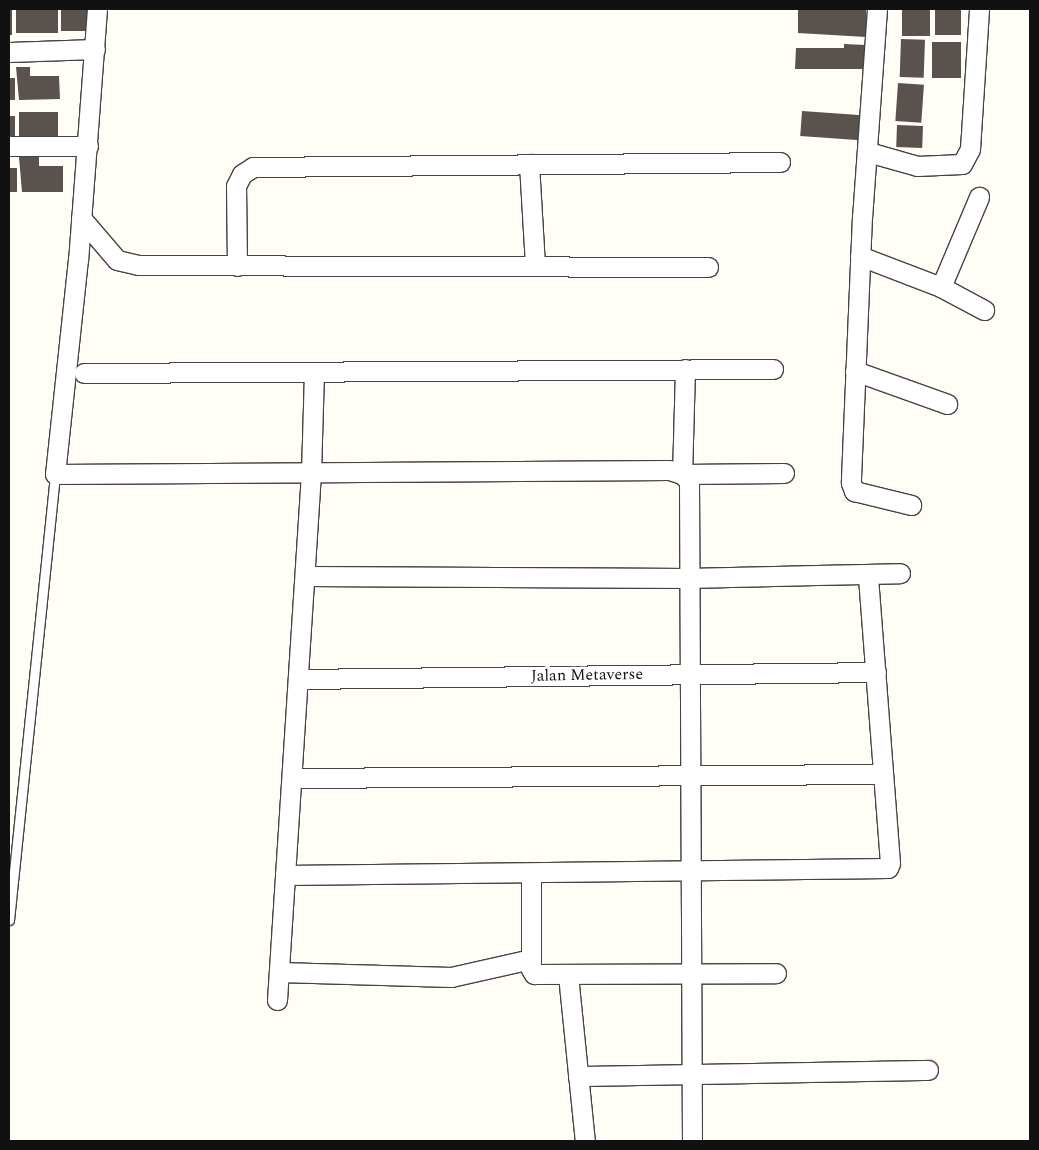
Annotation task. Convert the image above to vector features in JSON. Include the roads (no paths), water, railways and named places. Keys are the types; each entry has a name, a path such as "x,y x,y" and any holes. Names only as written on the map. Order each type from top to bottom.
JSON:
{"street":[{"path":"97,9 88,146 55,474 669,470 682,474 784,473"},
{"path":"877,9 860,256 851,483 854,491 910,505"},
{"path":"868,152 917,166 962,164 970,149 979,9"},
{"path":"9,52 95,49"},
{"path":"9,146 88,146"},
{"path":"237,266 236,186 242,174 253,167 780,162"},
{"path":"529,164 535,266"},
{"path":"941,287 979,197"},
{"path":"81,218 116,260 138,265 708,267"},
{"path":"860,256 941,287 984,310"},
{"path":"685,369 682,474 689,481 687,578 692,1141"},
{"path":"84,373 773,369"},
{"path":"277,1000 312,472 314,372"},
{"path":"855,372 946,404"},
{"path":"305,576 687,578 868,575 900,572"},
{"path":"285,875 691,873 888,868 890,863 868,575"},
{"name":"Jalan Metaverse","path":"298,679 876,672"},
{"path":"292,778 883,774"},
{"path":"531,873 531,960 534,974 568,976 776,973"},
{"path":"279,972 451,977 531,960"},
{"path":"568,976 585,1141"},
{"path":"578,1076 928,1070"}],"lane":[{"path":"9,920 55,474"}]}
